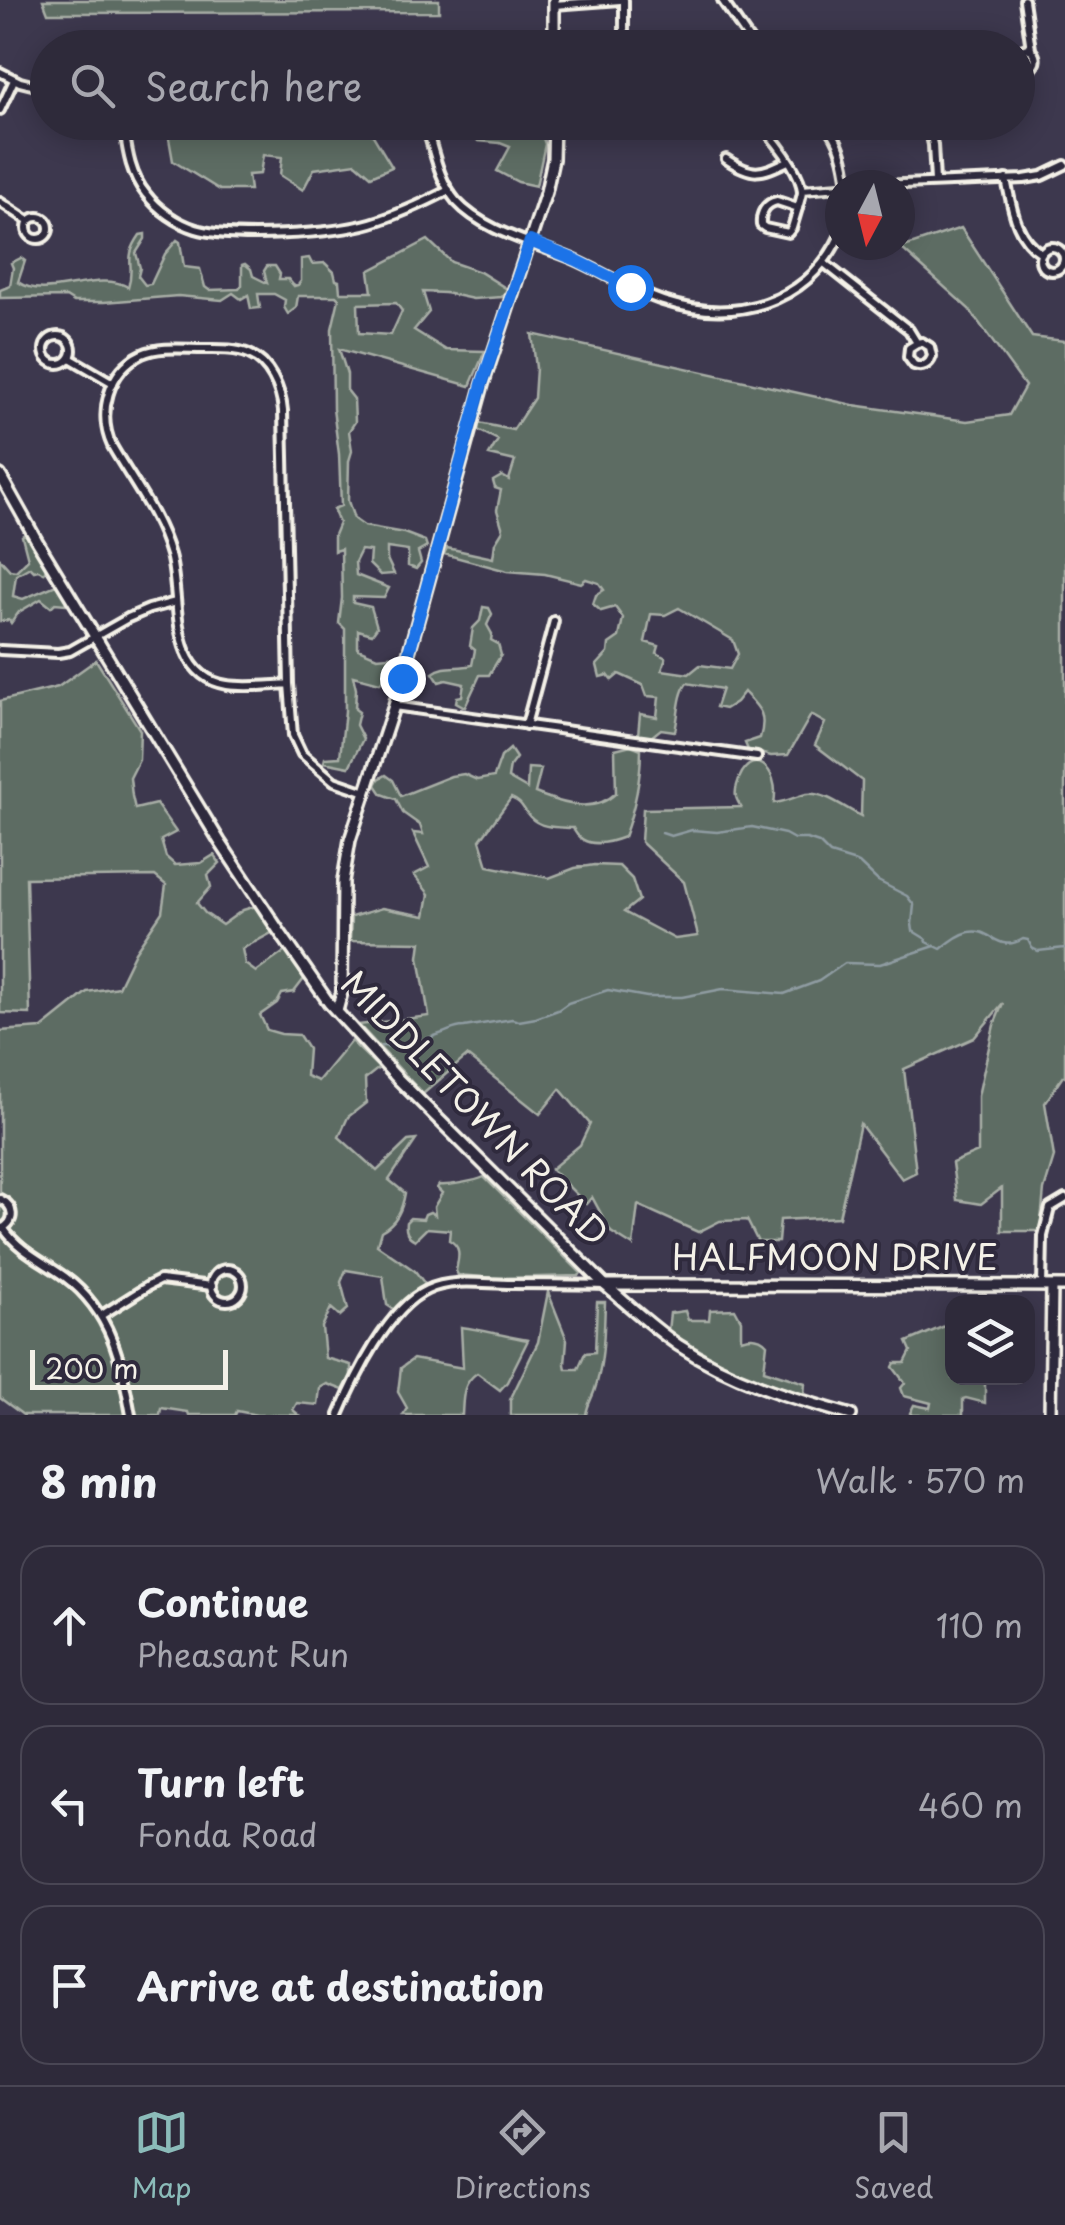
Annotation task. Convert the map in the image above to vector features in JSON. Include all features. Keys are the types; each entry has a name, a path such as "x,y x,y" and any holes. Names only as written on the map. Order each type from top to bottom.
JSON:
{"street":[{"path":"554,30 554,2 622,0 625,30"},
{"path":"722,0 743,30"},
{"path":"1024,0 1029,30"},
{"path":"0,72 30,84"},
{"path":"0,110 14,80"},
{"path":"126,140 132,172 144,192 175,220 212,233 268,234 345,228 393,215 449,190"},
{"path":"431,140 449,190 474,215 665,302 720,310 752,308 794,290 826,260"},
{"path":"337,1011 342,992 345,862 394,706 482,384 546,192 554,140"},
{"path":"774,140 802,190 798,208 792,228 788,233 761,225 769,203 798,208"},
{"path":"836,140 846,170"},
{"path":"932,140 936,182"},
{"path":"726,159 741,169 760,173 788,162"},
{"path":"915,183 1042,176 1065,165"},
{"path":"1006,179 1020,230 1030,247 1041,253"},
{"path":"802,190 825,189"},
{"path":"0,202 30,221"},
{"path":"824,263 908,330 917,343"},
{"path":"57,337 66,339 71,345 70,358 58,364 50,361 45,353 46,344 57,337"},
{"path":"289,684 216,682 194,666 182,644 173,568 161,530 106,435 105,408 113,383 130,362 144,353 228,348 258,359 274,378 283,410 293,734 302,754 334,781 366,792"},
{"path":"70,358 113,383"},
{"name":"MIDDLETOWN ROAD","path":"0,475 95,638 278,932 337,1011 396,1078 606,1285 659,1331 751,1384 851,1415"},
{"path":"0,650 70,651 128,618 176,602"},
{"path":"526,725 554,621"},
{"path":"394,706 758,757"},
{"path":"1050,1415 1045,1222 1050,1208 1065,1199"},
{"path":"0,1200 12,1211 12,1219 2,1229 13,1243 66,1278 102,1315 113,1338 131,1415"},
{"path":"224,1270 236,1272 243,1282 240,1294 229,1300 218,1298 212,1286 214,1276 224,1270"},
{"path":"102,1315 160,1280 212,1286"},
{"path":"339,1415 370,1352 407,1304 424,1290 451,1283 606,1285"},
{"name":"HALFMOON DRIVE","path":"606,1285 1065,1286"}],"green space":[{"path":"43,0 439,0 439,12 48,13"},
{"path":"169,140 376,140 392,167 371,176 356,163 314,169 303,190 280,175 282,157 263,155 260,174 248,175 250,190 220,190 173,161"},
{"path":"544,140 536,186 497,171 510,147 478,141"},
{"path":"961,228 1032,337 1065,341 1065,1076 1045,1103 1054,1157 1044,1190 1040,1231 1002,1231 1002,1188 981,1204 957,1200 952,1163 978,1152 978,1096 1003,1003 974,1038 904,1069 916,1172 902,1179 860,1124 839,1217 780,1220 778,1242 758,1242 747,1220 720,1221 698,1232 638,1205 633,1246 611,1232 592,1197 586,1204 551,1169 580,1145 590,1124 560,1089 540,1114 467,1056 423,1094 359,1025 429,1016 419,957 421,942 350,941 351,917 382,908 425,916 429,894 414,875 429,867 413,833 423,834 420,825 403,813 396,799 382,794 376,785 386,775 401,796 451,776 464,774 477,780 494,777 501,757 510,749 516,758 508,778 527,789 528,768 541,769 535,793 566,803 597,804 616,793 615,749 631,745 641,749 636,793 624,837 588,842 573,828 539,824 511,798 480,840 488,866 549,878 575,868 619,866 632,879 639,900 624,912 675,939 698,936 684,882 641,842 643,809 741,807 736,797 737,785 742,772 756,763 769,770 774,803 814,794 861,816 862,781 815,745 825,723 811,715 788,755 771,756 748,750 745,743 760,738 762,717 744,692 725,709 716,707 722,689 687,683 675,731 661,729 651,737 638,735 640,714 657,717 659,697 647,696 643,685 619,674 612,680 608,675 600,677 597,665 608,653 609,644 619,637 623,618 615,607 601,611 593,604 596,595 604,590 599,583 507,571 444,554 447,548 493,558 495,543 503,530 497,510 501,490 495,488 493,481 502,476 509,480 515,461 489,455 498,440 478,430 479,423 513,430 534,398 532,334 853,405 967,421 1009,415 1025,386 969,309 914,260 915,243","holes":["679,608 733,640 738,654 730,669 700,665 689,674 662,670 666,658 657,653 659,646 645,642 651,614 665,615"]},
{"path":"145,234 145,239 136,253 138,276 145,285 151,284 165,254 177,240 184,267 200,269 209,290 239,289 245,264 253,276 267,283 264,271 267,266 275,266 279,279 298,285 301,259 309,258 312,264 325,263 334,272 340,292 372,292 369,271 428,240 451,262 480,272 507,289 502,297 473,299 423,292 429,312 414,330 446,350 485,351 470,386 339,349 347,374 347,390 354,399 355,422 349,431 352,451 348,501 354,519 364,526 425,541 427,547 418,552 421,563 416,569 408,566 408,551 387,548 394,574 380,575 369,564 370,551 361,550 355,562 356,575 389,588 384,598 353,597 353,603 371,607 377,627 372,634 358,630 358,649 377,657 402,655 396,676 385,677 380,683 353,676 355,709 359,712 356,725 363,739 349,767 324,762 325,758 340,757 345,711 345,629 339,623 341,549 334,551 339,523 333,509 341,506 333,409 332,329 339,299 298,296 296,308 288,314 285,300 274,294 258,294 260,308 251,309 248,295 241,299 233,293 222,300 178,296 104,302 74,302 66,297 0,298 0,290 10,286 11,263 21,258 25,261 18,282 30,287 57,288 102,281 128,287 130,257 140,235","holes":["396,303 402,311 391,335 359,333 358,304"]},
{"path":"27,532 47,566 44,573 30,567 16,575 13,596 23,599 56,585 67,600 51,607 41,599 19,612 11,623 0,621 0,559 16,571 28,559 22,536"},
{"path":"483,607 492,614 487,625 501,655 489,675 480,675 465,707 456,702 462,696 464,684 439,682 433,673 472,665 473,628 480,621"},
{"path":"96,660 140,730 139,760 130,778 132,796 135,809 156,804 176,832 161,840 166,857 175,865 201,863 214,855 220,863 208,875 211,887 197,903 222,925 256,906 275,931 242,949 245,964 256,972 287,950 304,979 294,992 282,994 277,1003 260,1015 267,1030 299,1035 308,1049 306,1076 318,1081 351,1041 379,1068 365,1079 366,1103 348,1117 339,1137 377,1171 408,1141 416,1140 389,1180 405,1193 398,1215 381,1231 377,1245 415,1271 425,1284 396,1311 387,1305 383,1276 346,1270 341,1282 348,1309 340,1316 331,1308 322,1327 325,1358 351,1365 351,1376 343,1390 327,1384 320,1388 318,1405 297,1403 293,1410 299,1415 237,1411 235,1415 189,1415 161,1408 160,1415 23,1415 0,1398 0,1031 42,1028 87,992 118,987 135,952 162,912 166,885 155,876 26,878 30,1014 0,1013 0,701 58,687"},
{"path":"484,1177 581,1273 579,1276 458,1275 458,1250 449,1240 450,1230 427,1228 415,1240 408,1235 406,1222 410,1218 423,1219 430,1212 435,1215 434,1207 442,1193 439,1185"},
{"path":"548,1292 567,1340 566,1369 578,1369 585,1353 595,1352 597,1302 605,1302 597,1381 586,1415 510,1415 510,1400 538,1342"},
{"path":"735,1309 741,1320 741,1339 755,1337 767,1344 764,1370 805,1383 804,1395 732,1369 668,1331 670,1313 685,1311 688,1320 709,1320 710,1310"},
{"path":"945,1326 945,1385 985,1385 985,1403 963,1399 963,1415 912,1415 914,1405 930,1408 931,1403 904,1396 901,1388 905,1383 893,1367 895,1363 905,1363 911,1351 907,1342"},
{"path":"461,1327 528,1340 507,1382 500,1390 477,1373 466,1386 462,1415 403,1415 407,1408 398,1392 401,1368 413,1359 463,1368"}],"waterway":[{"path":"662,833 671,836 692,830 717,832 752,827 819,843 830,854 859,863 878,881 907,896 914,905 913,931 941,949 962,935 977,931 1007,944 1028,940 1038,951 1065,948"},
{"path":"381,1046 411,1043 457,1028 536,1018 608,990 647,997 682,997 723,989 784,994 819,981 845,963 880,964 935,946"}],"route":[{"path":"402,678 482,384 530,241 630,287"}]}
